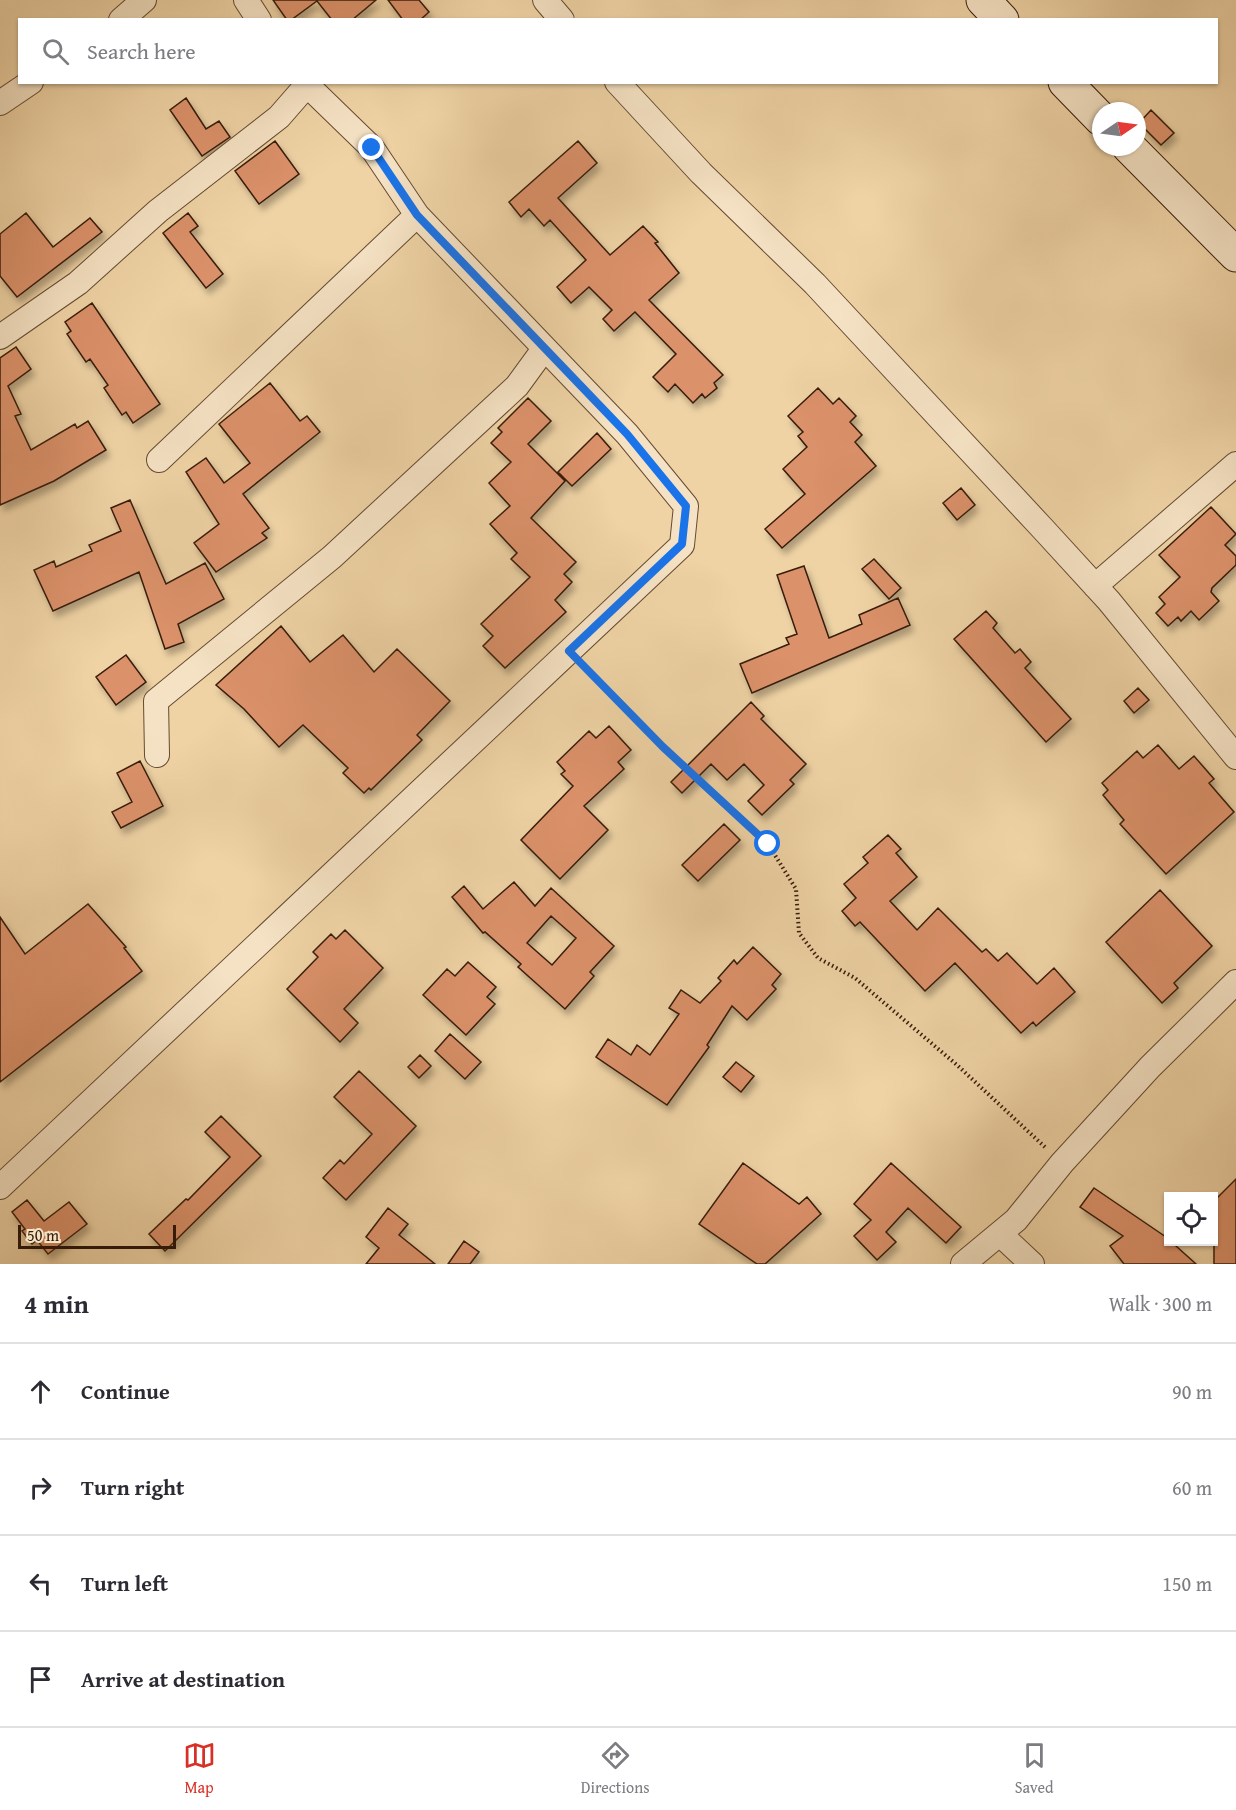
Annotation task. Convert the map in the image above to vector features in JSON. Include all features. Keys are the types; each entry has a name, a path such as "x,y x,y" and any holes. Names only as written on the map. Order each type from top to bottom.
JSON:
{"main road":[{"path":"982,0 1000,18"},
{"path":"1067,84 1092,110"},
{"path":"1138,156 1236,255"}],"street":[{"path":"123,18 144,0"},
{"path":"246,0 258,18"},
{"path":"545,0 560,18"},
{"path":"0,103 28,84"},
{"path":"0,337 78,283 158,211 279,117 305,84 372,148 417,215 627,434 686,506 682,544 0,1187"},
{"path":"619,84 701,173 815,284 1095,586 1236,757"},
{"path":"159,460 417,215"},
{"path":"157,755 156,701 332,557 517,387 544,349"},
{"path":"1095,586 1236,464"},
{"path":"963,1264 1016,1220 1062,1163 1150,1067 1236,982"},
{"path":"1000,1234 1032,1264"}],"path":[{"path":"569,651 663,747 768,844 796,889 799,933 818,958 855,978 957,1065 1062,1163"}],"building":[{"path":"273,0 376,0 354,18 330,18 317,1 294,18 286,18"},
{"path":"388,0 419,0 429,12 422,18 402,18"},
{"path":"186,98 206,129 219,121 230,137 202,156 170,110"},
{"path":"1151,110 1174,133 1161,145 1146,130 1146,115"},
{"path":"275,141 299,174 259,204 235,171"},
{"path":"578,141 597,163 558,198 610,255 643,226 658,242 655,243 679,273 649,300 723,375 714,383 717,388 705,398 702,394 693,403 675,384 668,392 653,377 676,354 635,312 614,331 603,319 612,310 589,287 571,303 557,287 586,260 550,220 544,226 529,209 521,217 509,202"},
{"path":"26,213 53,247 90,218 102,232 17,297 0,276 0,234"},
{"path":"188,213 198,226 190,232 223,274 206,288 163,233"},
{"path":"92,303 160,404 133,423 126,412 122,415 104,388 108,385 90,359 86,362 67,334 71,331 65,322"},
{"path":"16,347 31,369 8,386 21,414 15,416 31,450 75,424 77,428 88,421 106,450 54,481 0,505 0,358"},
{"path":"270,383 300,421 307,416 320,432 243,494 269,528 262,533 267,538 216,572 194,543 219,524 186,472 206,458 224,483 250,463 219,424"},
{"path":"818,388 833,404 839,398 856,416 850,422 862,435 855,442 876,466 782,548 765,529 805,494 783,469 807,447 798,436 803,432 788,416"},
{"path":"528,398 551,421 528,444 565,481 531,518 576,562 564,574 572,582 555,600 566,612 505,668 483,646 493,636 481,624 530,577 511,559 517,553 490,524 510,506 489,483 511,462 491,443 502,432 498,428"},
{"path":"597,433 611,449 572,486 558,472"},
{"path":"961,488 975,505 957,520 943,503"},
{"path":"130,500 166,584 205,563 224,599 178,624 184,642 165,649 139,572 53,611 34,570 54,561 56,567 92,551 89,545 121,531 111,508"},
{"path":"1211,507 1236,534 1225,545 1236,556 1236,565 1212,588 1211,592 1219,601 1199,620 1191,611 1181,621 1178,617 1168,626 1156,613 1165,604 1159,597 1180,577 1159,555"},
{"path":"874,559 901,588 889,599 862,569"},
{"path":"804,566 829,638 862,624 859,615 898,598 910,625 752,693 740,664 789,644 786,638 797,634 777,575"},
{"path":"986,611 997,623 993,628 1015,653 1020,649 1031,662 1025,668 1071,719 1046,742 954,639"},
{"path":"281,626 310,662 343,635 374,672 397,649 450,701 417,735 422,740 371,790 369,788 364,793 343,773 348,768 303,725 279,747 244,709 216,685"},
{"path":"126,655 146,682 116,705 96,677"},
{"path":"1138,688 1149,700 1134,713 1124,701"},
{"path":"751,702 764,716 761,719 806,764 790,780 794,784 762,815 748,801 764,785 744,764 727,780 711,764 682,793 671,782"},
{"path":"609,726 631,750 618,762 624,769 584,806 608,830 560,879 521,840 573,786 561,774 565,771 557,762 589,731 596,738"},
{"path":"1158,745 1179,769 1194,756 1214,779 1209,783 1234,812 1166,874 1120,824 1124,820 1103,795 1108,790 1102,783 1137,751 1143,758"},
{"path":"140,761 163,806 121,828 112,812 132,802 117,773"},
{"path":"724,824 740,840 698,881 682,865"},
{"path":"888,835 901,849 896,853 917,877 890,901 917,930 938,908 982,952 986,949 998,961 1007,953 1037,984 1054,968 1075,992 1036,1026 1033,1022 1021,1033 955,963 925,991 860,922 855,926 842,911 856,898 844,884 868,863 863,857"},
{"path":"514,882 535,906 551,888 614,946 590,972 594,976 565,1009 518,967 521,964 485,932 483,933 452,897 464,886 483,909","holes":["551,916 576,938 552,965 527,943"]},
{"path":"1160,890 1212,946 1174,983 1178,988 1162,1003 1106,942"},
{"path":"88,904 126,947 124,948 142,971 0,1082 0,917 25,954"},
{"path":"345,930 383,968 344,1009 358,1023 340,1042 287,989 318,957 313,952 331,934 336,939"},
{"path":"753,947 781,974 772,985 776,989 747,1020 732,1006 707,1045 709,1047 667,1105 596,1057 608,1039 631,1055 637,1045 650,1055 679,1014 669,1008 681,990 700,1003 721,981 718,978 734,960 737,964"},
{"path":"468,962 496,987 487,997 495,1004 466,1035 423,995 447,969 455,976"},
{"path":"450,1034 481,1062 465,1079 435,1051"},
{"path":"420,1055 431,1066 419,1078 408,1067"},
{"path":"736,1062 754,1076 741,1092 723,1077"},
{"path":"359,1071 416,1126 346,1200 323,1178 340,1160 344,1164 372,1134 334,1097"},
{"path":"221,1116 261,1156 165,1251 149,1234 186,1199 188,1200 230,1157 205,1132"},
{"path":"743,1163 799,1204 807,1197 821,1214 765,1264 757,1264 699,1224"},
{"path":"891,1163 961,1227 946,1243 908,1208 886,1232 896,1242 877,1260 854,1236 871,1220 854,1204"},
{"path":"1236,1179 1236,1264 1214,1264 1214,1246 1218,1246 1218,1197"},
{"path":"1094,1188 1164,1236 1164,1246 1176,1246 1196,1264 1124,1264 1110,1246 1123,1236 1080,1207"},
{"path":"27,1200 44,1221 69,1202 87,1224 48,1254 37,1240 32,1244 22,1231 25,1229 12,1212"},
{"path":"388,1208 408,1224 399,1235 435,1264 366,1264 379,1248 366,1237"},
{"path":"464,1241 479,1252 470,1264 448,1264"}],"route":[{"path":"372,148 417,215 627,434 686,506 682,544 569,651 663,747 768,844"}]}
